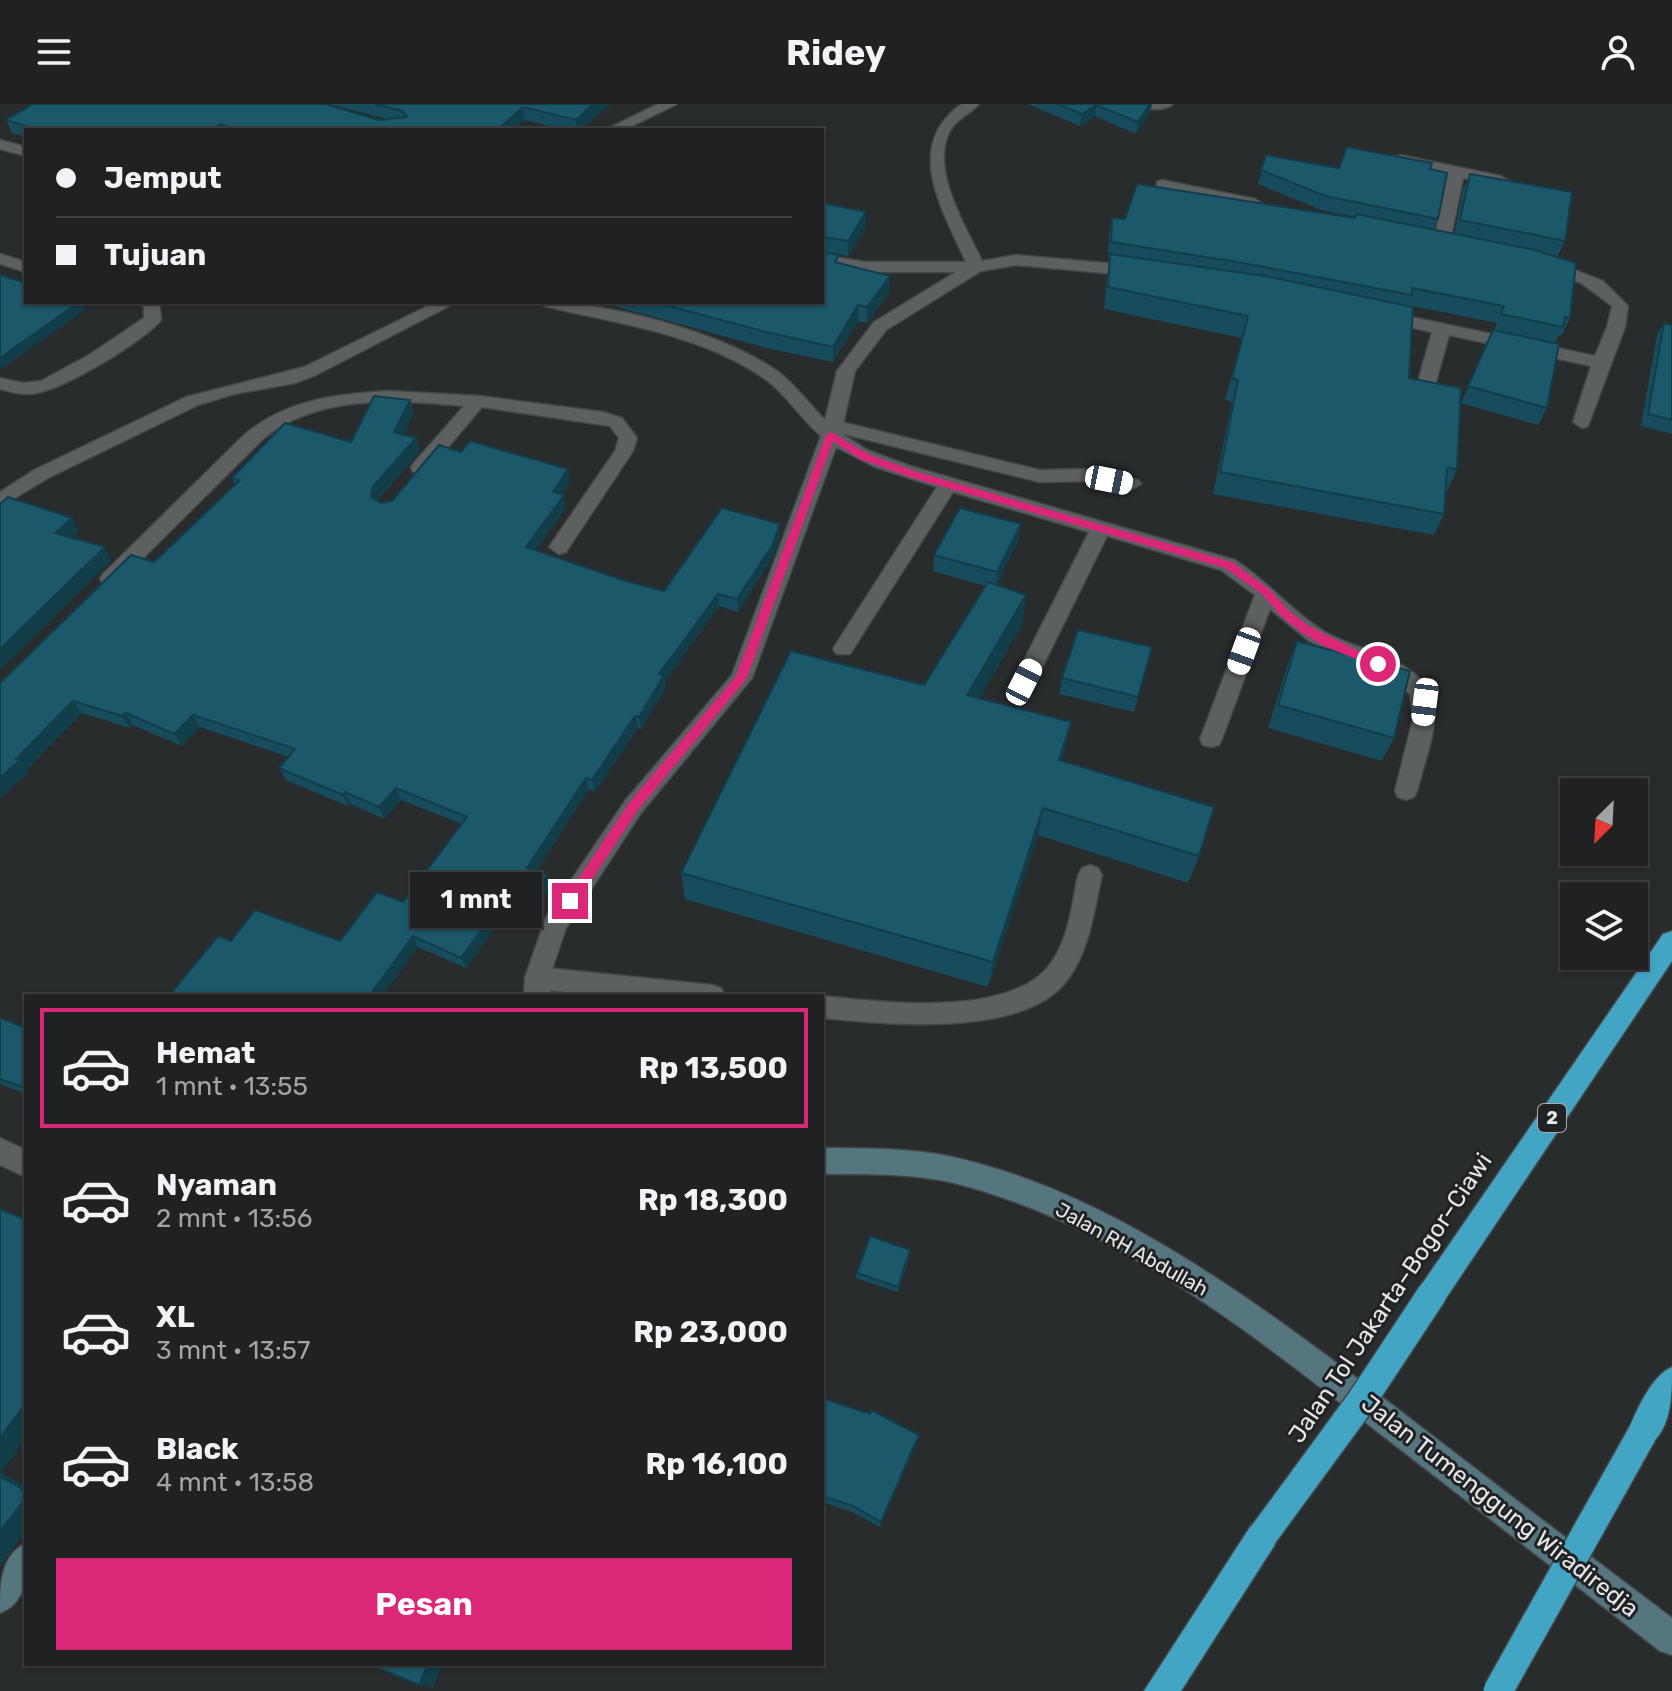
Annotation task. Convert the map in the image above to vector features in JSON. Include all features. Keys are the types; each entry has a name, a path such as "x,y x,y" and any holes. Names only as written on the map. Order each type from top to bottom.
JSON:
{"highway":[{"name":"Jalan Tol Jakarta–Bogor–Ciawi","path":"1161,1691 1263,1535 1362,1400 1672,941"},
{"path":"1498,1691 1672,1382"}],"street":[{"path":"617,128 670,104"},
{"path":"972,104 961,109 945,124 936,142 943,191 976,267"},
{"path":"1143,104 1166,104"},
{"path":"633,107 655,112"},
{"path":"0,144 24,151"},
{"path":"1384,157 1518,184"},
{"path":"1441,241 1456,172"},
{"path":"1162,185 1271,207"},
{"path":"0,259 24,266"},
{"path":"824,260 865,267 976,267 1016,260 1158,274"},
{"path":"1531,260 1588,279 1612,295 1620,306 1616,327 1582,422"},
{"path":"673,994 537,987 555,924 633,807 741,678 832,431 846,371 880,326 976,267"},
{"path":"0,383 40,388 152,320 152,304"},
{"path":"0,501 41,474 192,401 213,393 299,375 340,358 445,304"},
{"path":"558,304 689,337 744,358 769,373 864,457 1228,565 1266,592 1285,614 1328,643 1402,674 1416,684 1425,702 1406,791"},
{"path":"1366,312 1601,363"},
{"path":"1425,389 1442,328"},
{"path":"101,588 257,434 296,411 339,398 415,398 476,403 616,422 628,438 624,451 559,547"},
{"path":"407,484 476,403"},
{"path":"832,431 1040,476 1087,475 1131,484"},
{"path":"843,649 948,484"},
{"path":"1024,682 1101,528"},
{"path":"1211,739 1266,592"},
{"path":"824,1007 904,1015 993,1007 1028,996 1050,982 1065,961 1090,875"},
{"path":"0,1151 24,1163"},
{"name":"Jalan RH Abdullah","path":"824,1161 900,1164 966,1173 1025,1191 1078,1214 1139,1249 1242,1312 1289,1345"},
{"name":"Jalan Tumenggung Wiradiredja","path":"1289,1345 1672,1639"},
{"path":"0,1597 24,1562"}],"building":[{"path":"33,104 325,104 379,120 407,117 402,111 375,104 593,104 576,120 523,107 499,128 233,128 220,124 214,128 32,128 6,120"},
{"path":"1057,104 1150,104 1138,122 1096,105 1082,114"},
{"path":"1347,147 1432,163 1430,169 1447,173 1438,219 1325,196 1261,170 1266,155 1339,168"},
{"path":"1470,174 1572,192 1565,241 1460,220"},
{"path":"1137,184 1355,218 1356,214 1535,250 1576,263 1570,318 1565,317 1563,327 1501,314 1504,306 1412,288 1412,295 1111,242 1112,218 1125,219"},
{"path":"824,203 866,212 848,241 824,237"},
{"path":"824,252 839,255 835,262 890,276 867,307 858,305 833,347 661,304 824,304"},
{"path":"1110,254 1265,276 1413,307 1409,378 1461,388 1457,469 1447,468 1444,514 1220,472 1238,380 1232,378 1248,316 1108,287"},
{"path":"0,275 24,282 24,304 76,304 0,358"},
{"path":"1664,323 1672,325 1672,420 1648,414"},
{"path":"1493,330 1559,344 1547,408 1468,386"},
{"path":"374,396 410,400 394,432 416,438 373,487 371,497 381,503 392,501 439,445 461,452 470,441 568,469 553,492 564,495 526,547 664,591 722,508 780,524 772,546 737,599 718,594 659,674 664,675 639,717 635,716 592,780 586,778 527,868 547,875 528,905 505,897 461,958 413,936 370,994 171,994 218,936 231,941 255,910 340,941 377,892 403,902 467,817 396,788 379,807 345,792 343,795 279,768 295,749 193,715 174,734 126,713 122,716 73,701 0,778 0,683 131,555 154,562 240,480 232,478 285,423 351,442"},
{"path":"8,497 72,518 55,533 105,547 0,649 0,504"},
{"path":"960,508 1021,524 997,572 934,555"},
{"path":"988,582 1026,595 967,695 1071,722 1059,760 1214,807 1199,856 1043,808 993,962 681,873 791,651 924,685"},
{"path":"1078,630 1152,647 1138,697 1062,678"},
{"path":"1297,641 1410,671 1394,738 1278,705"},
{"path":"0,1018 24,1027 24,1087 0,1079"},
{"path":"0,1209 24,1219 24,1406 0,1438"},
{"path":"870,1236 910,1250 898,1287 857,1273"},
{"path":"824,1399 870,1414 871,1410 919,1435 881,1522 853,1506 824,1497"},
{"path":"0,1476 24,1490 24,1501 0,1531"},
{"path":"374,1666 427,1666 419,1685"}],"route":[{"path":"570,901 633,807 741,678 831,435 864,457 914,474 1228,565 1246,575 1285,614 1305,629 1328,643 1378,664"}]}
